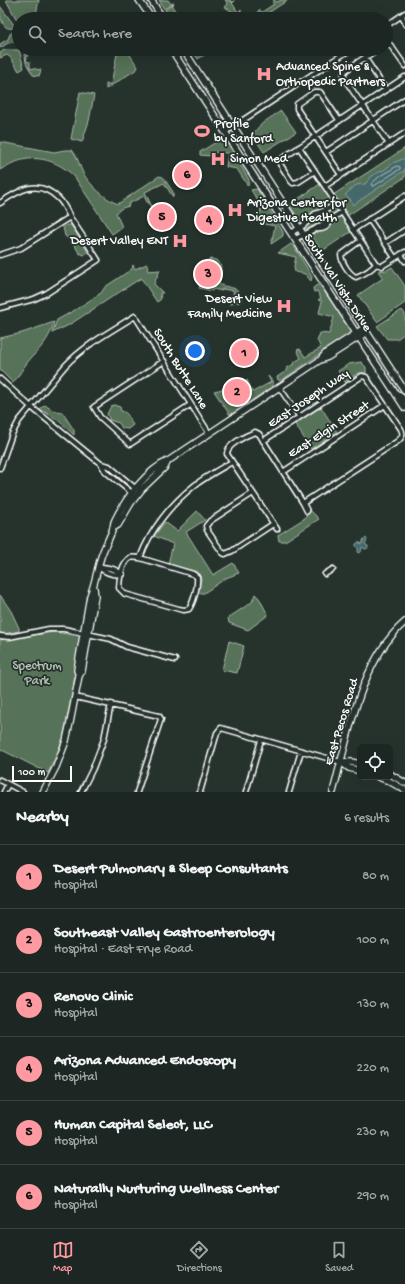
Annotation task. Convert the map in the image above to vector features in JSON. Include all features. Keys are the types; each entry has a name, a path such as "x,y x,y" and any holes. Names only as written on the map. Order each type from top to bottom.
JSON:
{"main road":[{"path":"139,0 147,12"},
{"path":"151,0 159,12"},
{"name":"South Val Vista Drive","path":"176,56 405,408"},
{"name":"South Val Vista Drive","path":"187,56 405,391"},
{"path":"42,792 62,751 70,723 79,676 77,670 86,633 90,596 94,588 103,550 113,528 118,525 136,493 165,467 168,461 320,360 326,353 366,330"},
{"path":"395,393 405,400"},
{"name":"East Pecos Road","path":"333,792 359,698 367,677 380,652 395,632 405,622"},
{"path":"341,762 357,763"},
{"path":"341,762 349,768 357,770"},
{"path":"393,776 405,783"},
{"path":"386,780 405,790"}],"street":[{"path":"393,22 404,15 405,24"},
{"path":"393,49 405,66"},
{"path":"225,132 340,56"},
{"path":"368,56 346,70 344,73 344,78 389,144"},
{"path":"365,58 386,90"},
{"path":"315,171 298,182 293,182 290,181 280,164 280,160 405,78"},
{"path":"339,120 320,92 314,92 297,104 297,109 341,175"},
{"path":"326,152 405,99"},
{"path":"325,186 405,133"},
{"path":"299,147 376,264 382,266 403,253 405,261"},
{"path":"0,203 16,192 26,188 37,187 48,190 59,198 98,260 47,293 34,299 0,308"},
{"path":"353,230 405,196"},
{"path":"291,233 306,224 315,214 336,204"},
{"path":"295,239 315,230 342,212"},
{"path":"0,255 21,248 70,217"},
{"path":"370,219 395,258"},
{"path":"385,243 405,230"},
{"path":"360,240 341,255 341,259 352,275 356,277 373,268 376,264"},
{"name":"South Butte Lane","path":"30,406 71,359 95,341 134,316 209,433"},
{"path":"164,361 94,407 100,417 130,444 190,405"},
{"name":"East Joseph Way","path":"232,462 226,451 229,447 255,432 259,434 263,441 362,376 366,377 385,405"},
{"path":"0,379 30,406 101,464 106,471 136,493"},
{"path":"280,387 299,416"},
{"path":"303,502 398,441 403,433 385,405"},
{"name":"East Elgin Street","path":"283,472 385,405"},
{"path":"0,468 12,434 30,406"},
{"path":"263,441 303,502 307,511"},
{"path":"140,558 156,526 178,501 196,484 232,462 252,494 277,529"},
{"path":"252,494 210,521 206,526 206,530 225,554 273,524"},
{"path":"140,558 193,574 197,577 189,609 179,609 121,592 119,584 125,562 128,559 140,558"},
{"path":"98,567 105,572 116,575 122,574"},
{"path":"325,574 333,569"},
{"path":"0,636 9,637 57,629 86,633 111,639 127,647 175,660"},
{"path":"75,697 153,714 159,716 161,719 137,792"},
{"path":"82,792 104,739 111,704"},
{"path":"200,792 219,730 221,728 341,762"},
{"path":"246,792 261,740"},
{"path":"289,792 301,751"},
{"path":"0,780 23,792"},
{"path":"4,792 8,784"}],"green space":[{"path":"6,0 39,0 36,12 12,12"},
{"path":"159,0 168,0 171,4 174,3 164,9"},
{"path":"225,0 230,0 231,2 235,1 232,3 238,12 233,12 225,7 228,4"},
{"path":"274,0 277,2 281,0 288,0 270,12 262,12 274,4 272,2"},
{"path":"174,4 172,6 176,12 166,12 165,10"},
{"path":"0,6 12,22 12,28 6,27 1,17"},
{"path":"12,33 12,43 8,43 0,48 0,44 8,39"},
{"path":"4,50 12,50 12,56 21,56 24,68 19,71 10,57 7,55 0,58 0,53"},
{"path":"25,56 27,56 26,61 30,62 30,68 41,70 39,76 33,75 26,63"},
{"path":"117,56 131,56 138,67 137,69 106,89 106,84 111,84"},
{"path":"80,92 94,95 89,121 82,142 71,139"},
{"path":"281,111 296,132 264,152 253,136 261,124"},
{"path":"221,139 226,140 249,180 248,186 237,169 226,167 228,153 210,152 210,156 200,155 200,152"},
{"path":"0,142 54,152 72,150 89,182 103,195 118,204 159,176 163,177 173,192 173,197 164,183 145,192 152,207 144,196 128,204 129,206 122,208 116,213 122,227 112,234 74,176 65,169 47,160 29,159 19,161 0,170"},
{"path":"405,148 405,177 344,218 352,231 322,251 289,205 320,184 330,197"},
{"path":"257,189 283,232 283,236 271,244 275,226 259,223 261,206 251,190"},
{"path":"71,225 88,252 84,255 79,253 73,242 65,236 63,227"},
{"path":"291,244 294,246 312,277 311,281 305,274 295,272 294,266 296,257 278,253"},
{"path":"211,259 218,262 221,268 219,284 234,288 239,292 241,301 238,303 236,301 230,305 234,291 213,289 212,291 199,288 200,284 214,285 217,264 205,261"},
{"path":"147,264 148,271 160,270 154,284 163,293 160,293 161,299 157,302 141,278 69,325 52,333 57,320 101,293 105,287 132,269 133,265 135,269"},
{"path":"392,267 405,286 405,303 377,322 358,295 383,278 378,271 387,270"},
{"path":"320,285 350,330 349,334 282,380 278,380 277,377 288,370 287,368 301,358 297,350 300,349 305,357 321,348 317,340 320,333 329,334 334,317 319,313 322,301 318,300 321,298 317,291 314,292 313,288"},
{"path":"402,310 405,314 405,333 397,339 387,339 377,326"},
{"path":"54,322 45,342 28,361 13,383 0,370 0,338 22,333"},
{"path":"361,362 366,367 366,373 358,373 345,382 338,371 349,364"},
{"path":"268,376 273,382 273,386 230,415 214,391 223,389 231,406 244,399 243,397 251,392 246,381 247,380 253,392 271,382"},
{"path":"45,405 52,410 62,412 74,430 74,435 59,421 40,409"},
{"path":"114,405 120,407 121,411 126,413 128,416 133,425 128,429 122,428 119,423 109,420 107,414 111,406"},
{"path":"321,407 337,432 311,449 295,424"},
{"path":"310,510 319,519 285,541 279,541 278,535 305,518"},
{"path":"197,511 205,520 186,532 213,575 233,563 239,573 226,578 204,593 198,593 201,579 198,572 168,564 173,544 154,536 165,522 177,531"},
{"path":"255,594 259,598 268,615 248,630 229,623 228,618 252,602"},
{"path":"0,595 11,611 19,631 3,634 0,633"},
{"name":"Spectrum Park","path":"54,632 80,636 73,688 63,738 48,773 0,749 0,640"},
{"path":"229,641 244,646 237,673 222,670"}],"water":[{"path":"405,158 405,170 353,205 350,199 345,195 356,185 365,184 372,176 384,170 393,163"},
{"path":"366,538 367,540 365,544 368,548 365,549 362,547 361,552 359,553 356,544 359,542 361,544 363,543 363,540"}],"place":[{"name":"Advanced Spine & Orthopedic Partners","path":"264,74"},
{"name":"Profile by Sanford","path":"202,131"},
{"name":"Simon Med","path":"218,159"},
{"name":"Naturally Nurturing Wellness Center","path":"187,175"},
{"name":"Arizona Center for Digestive Health","path":"235,210"},
{"name":"Human Capital Select, LLC","path":"162,217"},
{"name":"Arizona Advanced Endoscopy","path":"209,220"},
{"name":"Desert Valley ENT","path":"180,241"},
{"name":"Renovo Clinic","path":"208,274"},
{"name":"Desert View Family Medicine","path":"284,306"},
{"name":"Desert Pulmonary & Sleep Consultants","path":"244,353"},
{"name":"Southeast Valley Gastroenterology","path":"237,392"}]}
